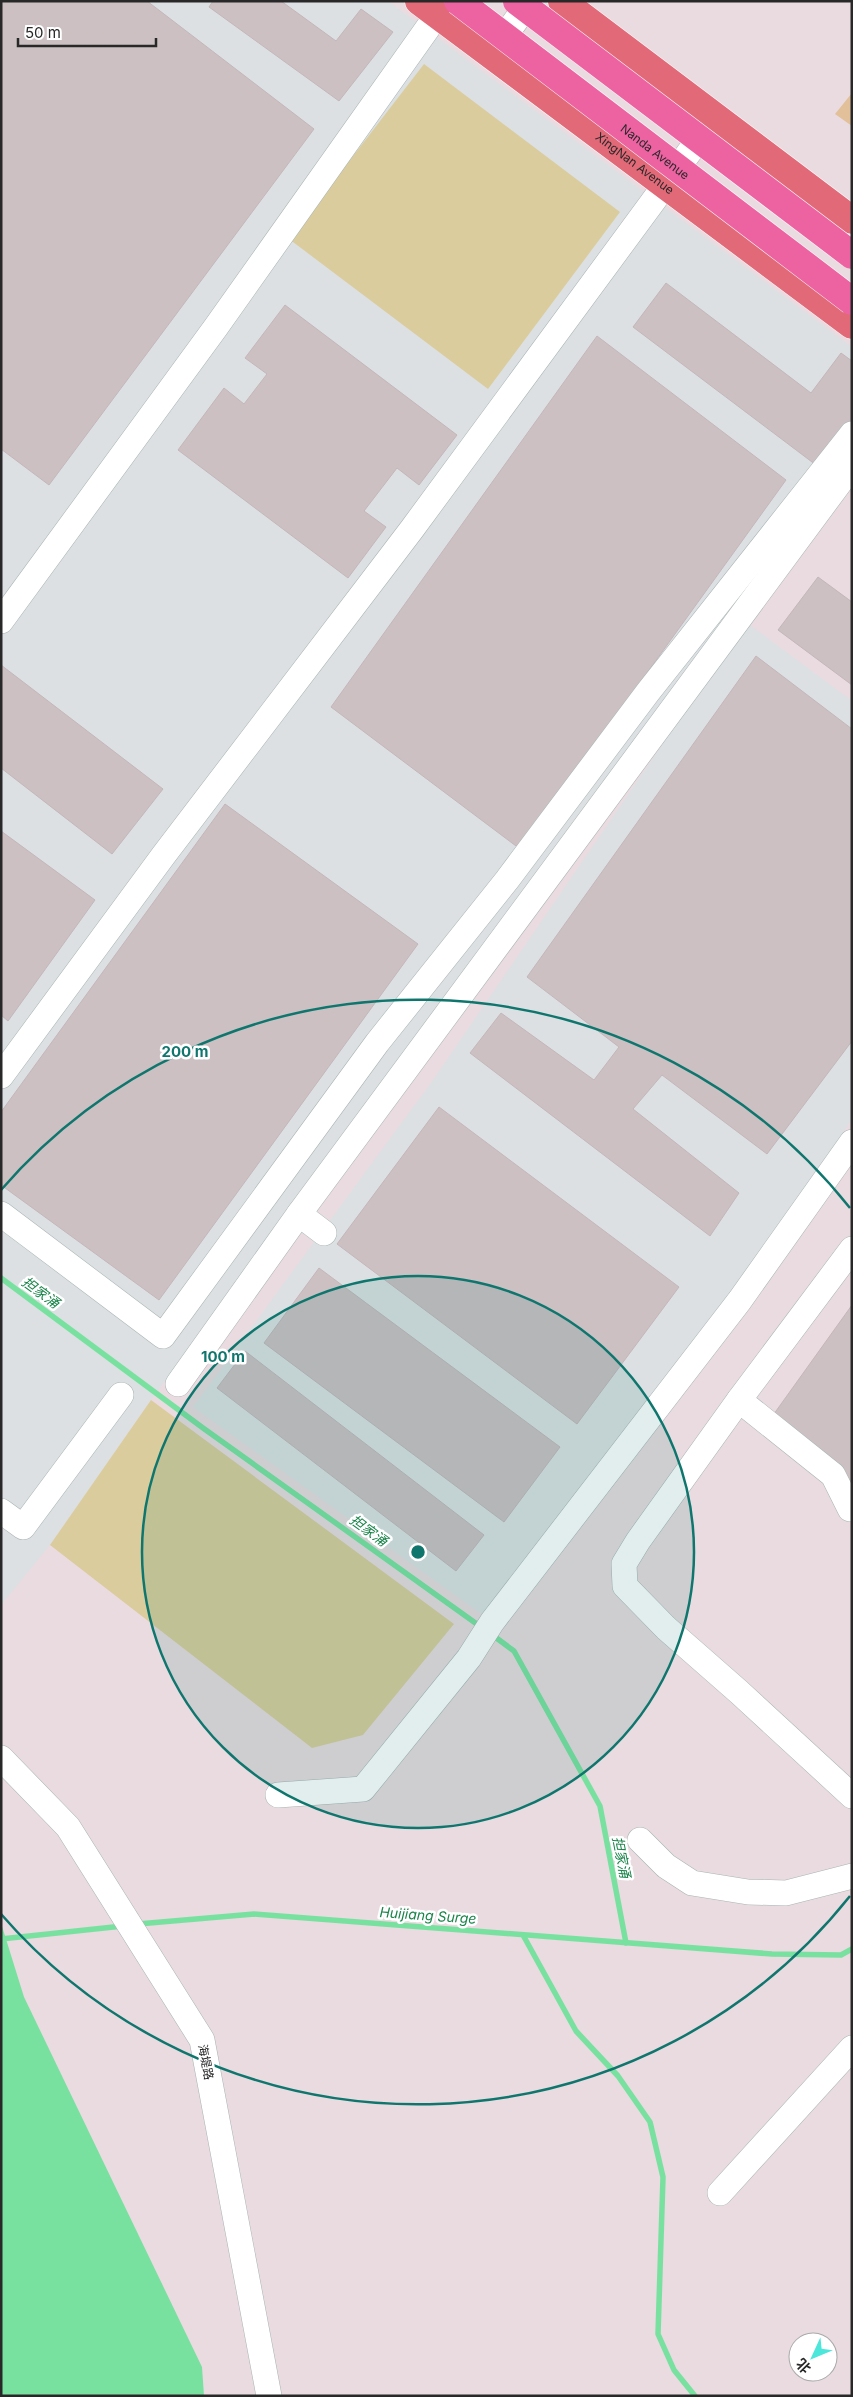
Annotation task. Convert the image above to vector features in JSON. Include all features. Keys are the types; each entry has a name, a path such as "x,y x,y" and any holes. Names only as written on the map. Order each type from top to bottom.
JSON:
{"highway":[{"path":"517,1 852,255"},
{"name":"Nanda Avenue","path":"438,6 852,301"}],"main road":[{"path":"562,1 852,220"},
{"name":"XingNan Avenue","path":"438,6 490,56 852,325"}],"street":[{"path":"490,56 530,1"},
{"path":"1,621 234,302 438,6"},
{"path":"1,1076 163,856 418,521 715,118"},
{"path":"1,1214 163,1336 377,1043 507,880 648,692 852,434"},
{"path":"178,1384 299,1214 852,466"},
{"path":"278,1795 363,1788 469,1658 492,1622 740,1300 852,1142"},
{"path":"299,1214 324,1233"},
{"path":"852,1249 739,1400 638,1541 624,1564 625,1586 666,1628 852,1796"},
{"path":"1,1511 22,1527 121,1395"},
{"path":"739,1400 833,1475 851,1509"},
{"name":"海堤路","path":"1,1758 68,1827 202,2040 269,2396"},
{"path":"640,1840 666,1866 692,1883 748,1892 786,1893 852,1876"},
{"path":"720,2193 852,2048"}],"shaded area":[{"path":"1,1 388,1 852,347 852,457 151,1400 50,1545 1,1605"},
{"path":"424,64 620,212 488,389 289,239"},
{"path":"852,93 852,126 835,114"},
{"path":"746,622 852,701 852,1119 728,1304 487,1618 193,1407 433,1080"},
{"path":"151,1400 454,1624 363,1735 312,1748 50,1545"},
{"path":"1,1923 24,1997 202,2367 204,2396 1,2396"}],"building":[{"path":"1,1 147,1 314,129 49,485 1,449"},
{"path":"213,1 281,1 336,41 361,9 393,32 339,101 209,7"},
{"path":"666,283 811,393 841,353 852,361 852,418 816,465 633,327"},
{"path":"285,305 457,435 419,485 397,468 364,511 386,527 348,578 178,450 224,388 244,404 267,374 245,358"},
{"path":"597,336 786,480 520,849 331,707"},
{"path":"818,577 852,602 852,685 778,630"},
{"path":"756,656 852,729 852,1041 767,1154 662,1075 633,1109 739,1193 710,1236 470,1053 501,1013 594,1080 619,1047 527,977"},
{"path":"1,665 163,789 112,854 1,768"},
{"path":"225,804 418,944 159,1300 1,1185 1,1112"},
{"path":"1,831 95,900 8,1021 1,1015"},
{"path":"439,1107 679,1287 577,1424 337,1244"},
{"path":"319,1268 560,1447 504,1522 264,1343"},
{"path":"852,1305 852,1486 766,1425"},
{"path":"245,1351 484,1535 456,1571 217,1388"}],"waterway":[{"name":"担家涌","path":"1,1278 203,1428 481,1627"},
{"name":"担家涌","path":"491,1634 514,1651 600,1806 626,1943"},
{"name":"Huijiang Surge","path":"138,1924 254,1914 772,1954 841,1955 852,1949"},
{"name":"Huijiang Surge","path":"1,1939 123,1926"},
{"path":"523,1935 576,2031 618,2076 650,2122 663,2177 658,2334 674,2370 695,2396"}]}
